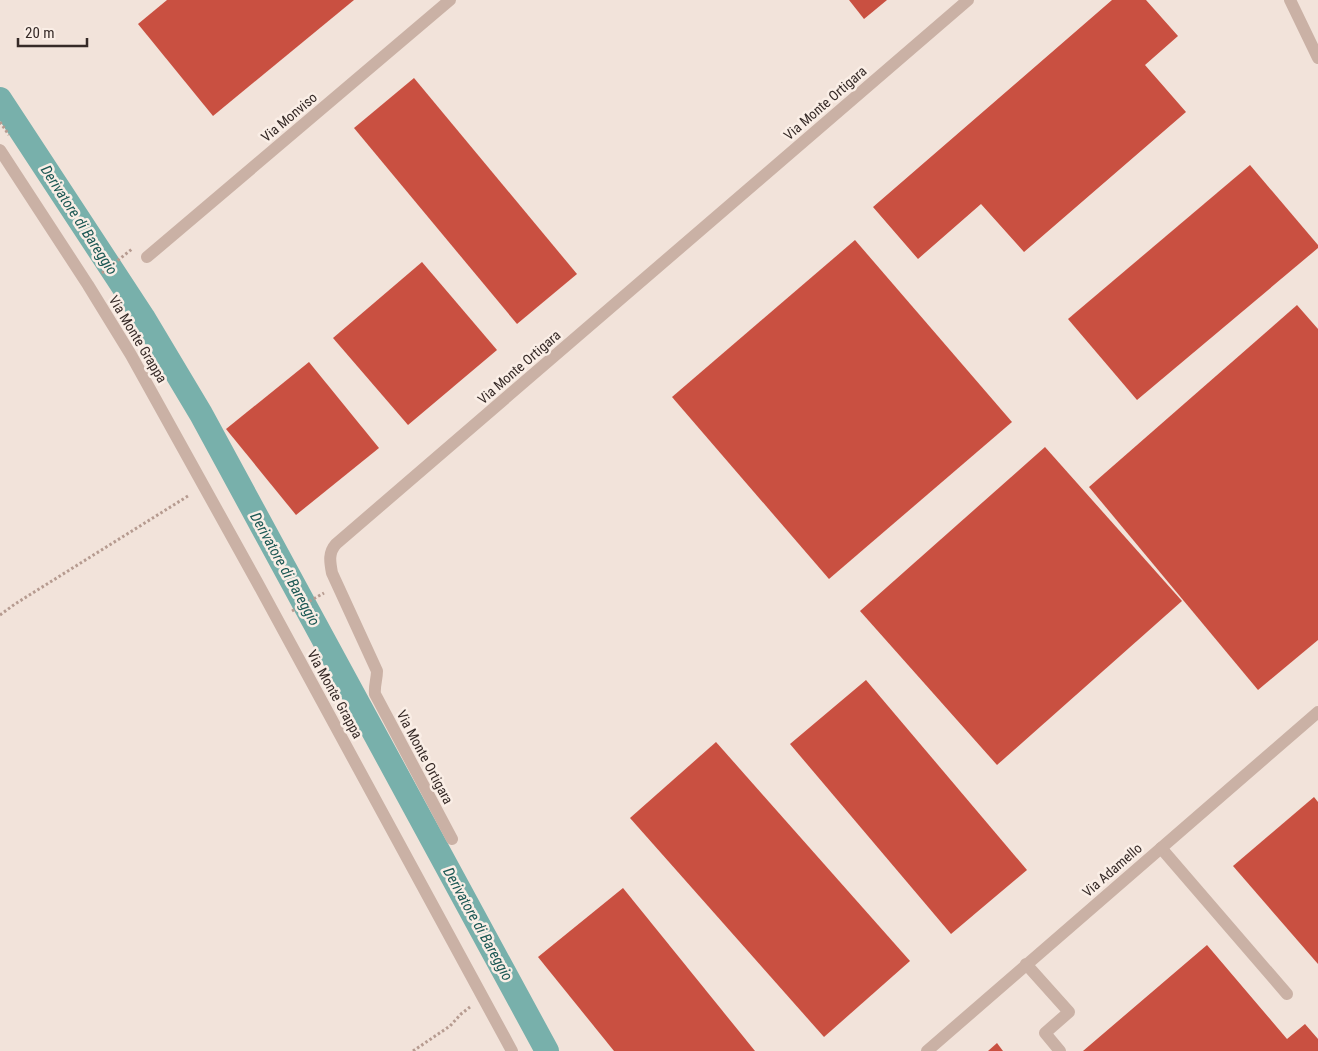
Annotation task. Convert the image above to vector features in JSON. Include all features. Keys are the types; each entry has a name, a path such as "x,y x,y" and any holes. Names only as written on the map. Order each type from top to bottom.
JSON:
{"street":[{"name":"Via Monviso","path":"147,257 450,0"},
{"name":"Via Monte Ortigara","path":"452,839 375,694 374,688 377,671 332,573 330,557 332,549 968,0"},
{"path":"1290,0 1318,58"},
{"name":"Via Monte Grappa","path":"0,150 131,355 512,1051"},
{"name":"Via Adamello","path":"927,1051 1318,712"},
{"path":"1161,848 1287,994"},
{"path":"1026,964 1069,1012 1045,1033 1060,1051"}],"path":[{"path":"105,270 128,252"},
{"path":"0,615 14,604 204,486"},
{"path":"298,608 326,592"},
{"path":"413,1051 450,1026 469,1008 484,1000"}],"building":[{"path":"167,0 354,0 213,116 138,24"},
{"path":"849,0 887,0 864,19"},
{"path":"1112,0 1146,0 1178,36 1145,65 1186,112 1024,252 981,204 918,259 873,207"},
{"path":"414,78 577,274 517,324 354,128"},
{"path":"1250,165 1318,245 1318,248 1137,400 1068,319"},
{"path":"855,240 1012,422 829,579 672,397"},
{"path":"422,262 497,350 408,425 333,338"},
{"path":"1297,305 1318,329 1318,640 1258,690 1089,487"},
{"path":"309,362 379,448 296,515 226,429"},
{"path":"1045,447 1182,601 997,765 860,611"},
{"path":"866,680 1027,870 951,934 790,744"},
{"path":"716,742 910,961 824,1037 630,818"},
{"path":"1314,797 1318,802 1318,964 1233,866"},
{"path":"623,888 755,1051 614,1051 538,957"},
{"path":"1207,945 1287,1039 1305,1024 1318,1039 1318,1051 1083,1051"},
{"path":"997,1043 1003,1051 988,1051"}],"waterway":[{"name":"Derivatore di Bareggio","path":"0,99 143,317 201,414 547,1051"}]}
